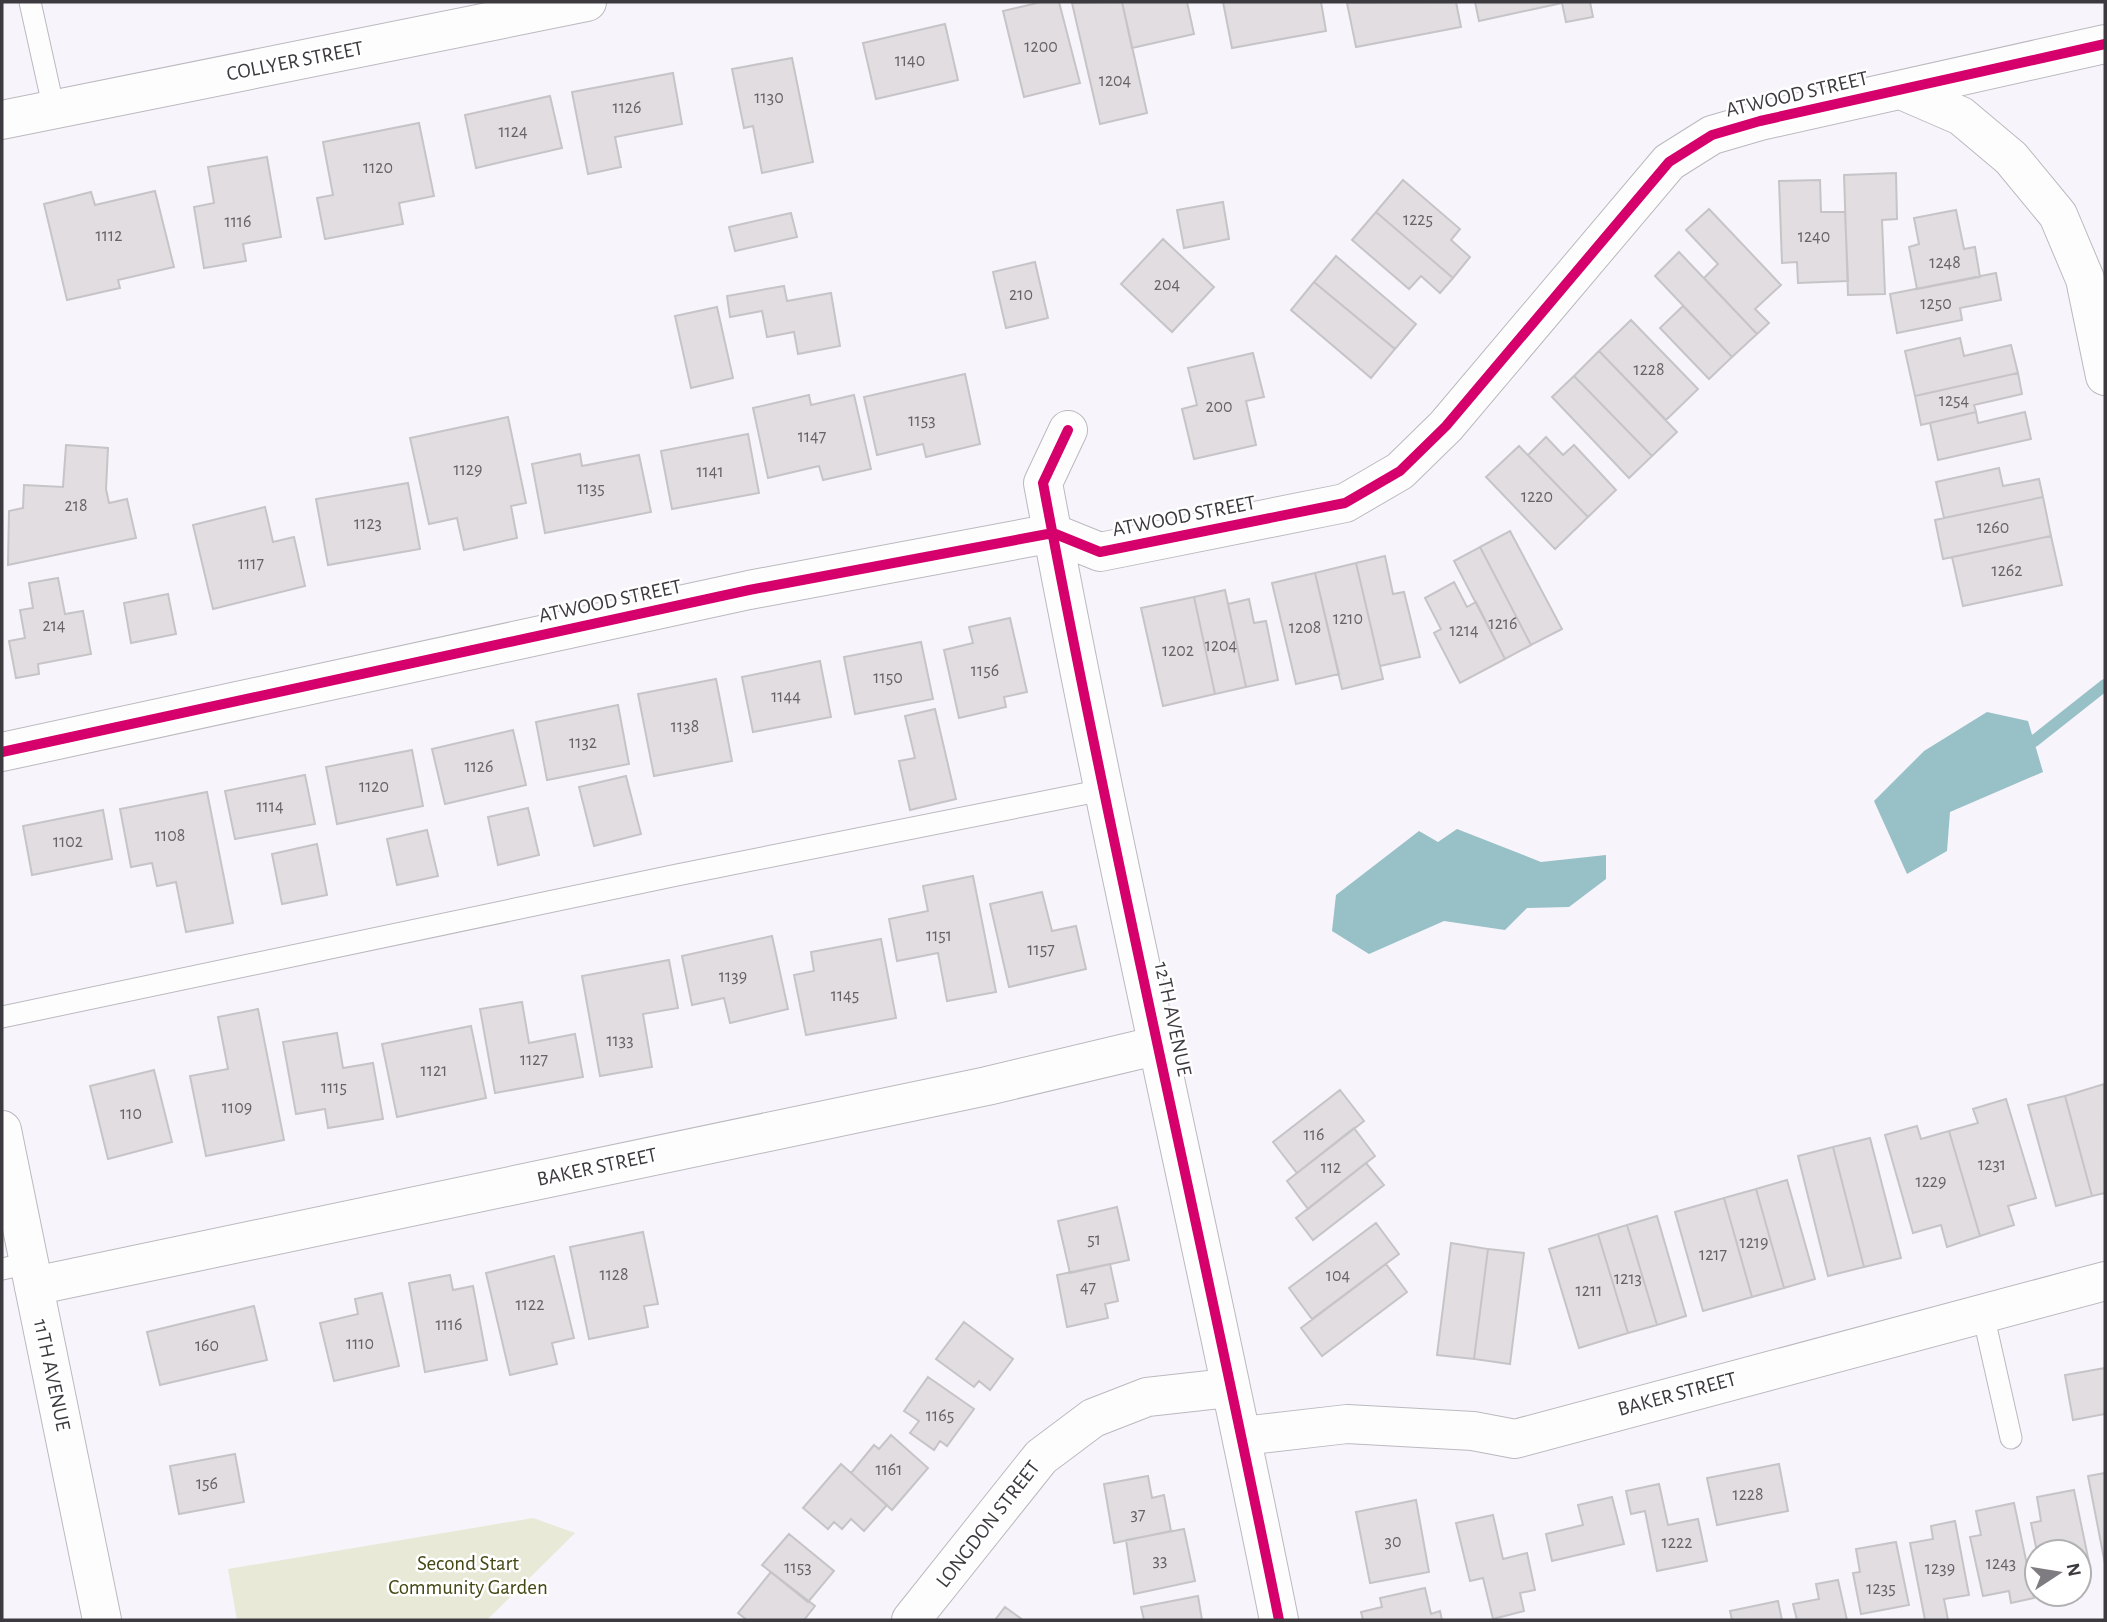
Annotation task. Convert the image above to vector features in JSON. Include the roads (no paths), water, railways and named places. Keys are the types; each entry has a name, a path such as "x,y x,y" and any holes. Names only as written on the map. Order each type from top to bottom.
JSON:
{"street":[{"name":"COLLYER STREET","path":"2,120 587,2"},
{"name":"ATWOOD STREET","path":"2,752 750,590 1053,533 1100,552 1345,503 1400,471 1446,426 1669,162 1712,135 1760,121 2105,44"},
{"path":"1900,90 1961,116 2011,158 2058,215 2085,279 2105,376"},
{"name":"12TH AVENUE","path":"1068,430 1043,483 1103,790 1194,1206 1228,1388 1242,1436 1279,1620"},
{"name":"BAKER STREET","path":"22,1273 987,1086 1159,1045"},
{"name":"11TH AVENUE","path":"2,1130 22,1273 102,1620"},
{"name":"BAKER STREET","path":"1242,1436 1347,1424 1473,1431 1515,1439 2105,1281"},
{"name":"LONGDON STREET","path":"911,1620 1041,1457 1093,1418 1147,1397 1228,1388"}],"lane":[{"path":"30,2 54,110"},
{"path":"2,1017 677,875 1103,790"},
{"path":"1983,1314 2011,1437"}],"water":[{"path":"1987,712 2028,721 2043,772 1950,812 1947,851 1907,874 1874,801 1924,751"},
{"path":"1457,829 1541,862 1606,855 1606,879 1569,907 1527,908 1505,930 1444,921 1369,954 1332,931 1336,895 1419,831 1438,842"}],"waterway":[{"path":"2034,741 2105,685"}],"park label":[{"name":"Second Start Community Garden","path":"468,1575"}]}
